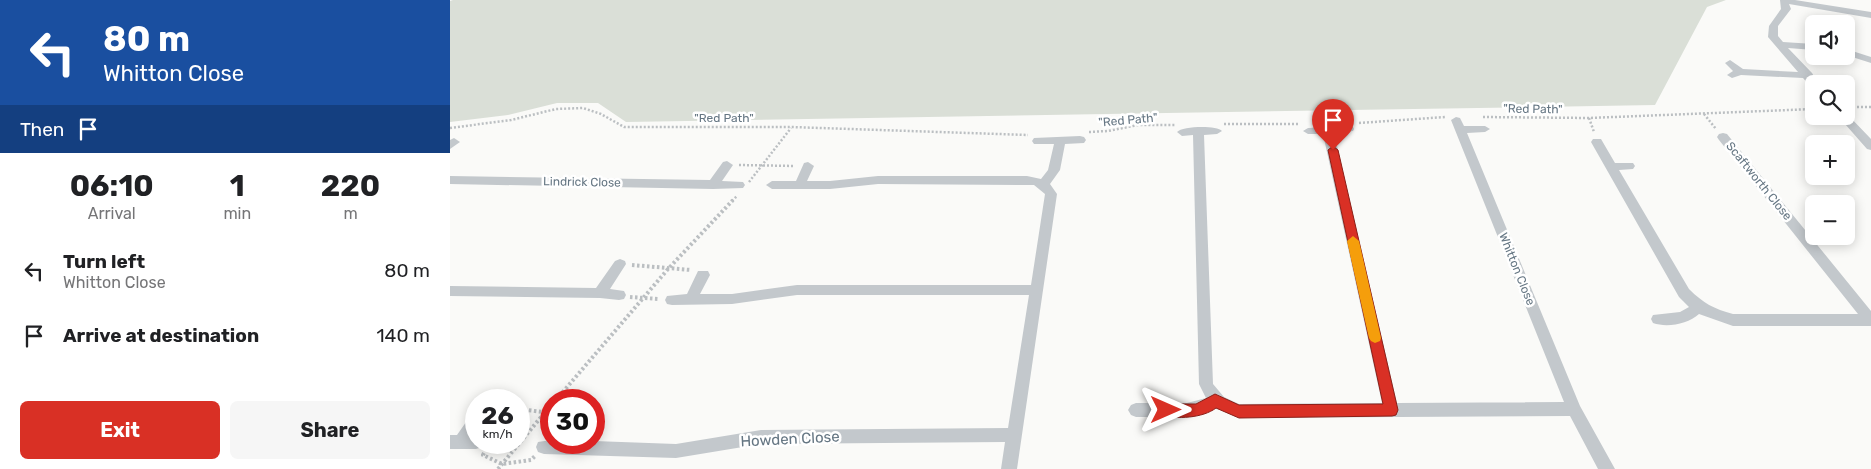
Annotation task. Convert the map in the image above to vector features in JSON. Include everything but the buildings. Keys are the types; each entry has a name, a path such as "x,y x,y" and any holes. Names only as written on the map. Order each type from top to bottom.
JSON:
{"street":[{"path":"1807,75 1773,37 1771,32 1772,27 1786,9 1784,0 1871,15"},
{"path":"1780,45 1805,46"},
{"path":"1855,55 1871,60"},
{"path":"1730,63 1736,74 1805,79"},
{"path":"1454,122 1485,129"},
{"name":"Whitton Close","path":"1454,122 1574,409 1606,469"},
{"path":"1851,125 1871,146"},
{"path":"1304,127 1328,131 1353,126"},
{"path":"1180,128 1198,132 1217,128"},
{"path":"1328,131 1392,410"},
{"path":"1198,132 1206,384 1215,400 1226,407 1239,411 1574,409"},
{"path":"1036,138 1060,141 1080,136"},
{"name":"Scaftworth Close","path":"1723,137 1870,320"},
{"path":"1043,184 1054,173 1060,141"},
{"name":"Scaftworth Close","path":"1597,142 1684,293 1708,314 1733,320 1870,320"},
{"path":"713,184 727,165"},
{"path":"800,184 808,166"},
{"path":"1612,167 1629,166"},
{"name":"Lindrick Close","path":"450,180 743,185"},
{"path":"772,185 830,185 878,180 1027,180 1043,184 1051,194 1009,469"},
{"path":"600,293 620,264"},
{"path":"691,300 703,275"},
{"path":"672,300 732,300 797,290 1036,290"},
{"path":"450,291 600,293 619,295"},
{"path":"1658,319 1687,317 1692,314 1697,306"},
{"path":"1136,410 1196,410 1206,407 1215,400"},
{"name":"Howden Close","path":"605,447 676,451 761,437 1015,435"}],"path":[{"path":"1855,107 1871,107"},
{"name":"\"Red Path\"","path":"450,128 511,120 556,109 583,108 601,114 624,127 791,127 1036,138"},
{"name":"\"Red Path\"","path":"1482,117 1589,118 1805,108"},
{"path":"1704,114 1723,137"},
{"path":"1353,126 1454,122"},
{"name":"\"Red Path\"","path":"1080,136 1138,126 1180,128"},
{"path":"565,389 668,269 743,185 764,166 791,127"},
{"path":"1217,128 1304,127"},
{"path":"727,165 808,166"},
{"path":"743,185 772,185"},
{"path":"620,264 705,272 703,275"},
{"path":"619,295 643,299 672,300"},
{"path":"498,469 540,422"},
{"path":"482,454 502,464 531,460 540,451"}],"shaded area":[{"path":"1726,0 1707,7 1655,105 626,122 598,103 557,103 508,115 450,122 450,1"}],"slow traffic":[{"path":"1353,241 1375,338"}],"route":[{"path":"1166,410 1196,410 1206,407 1215,400 1226,407 1239,411 1392,410 1333,150"}]}
